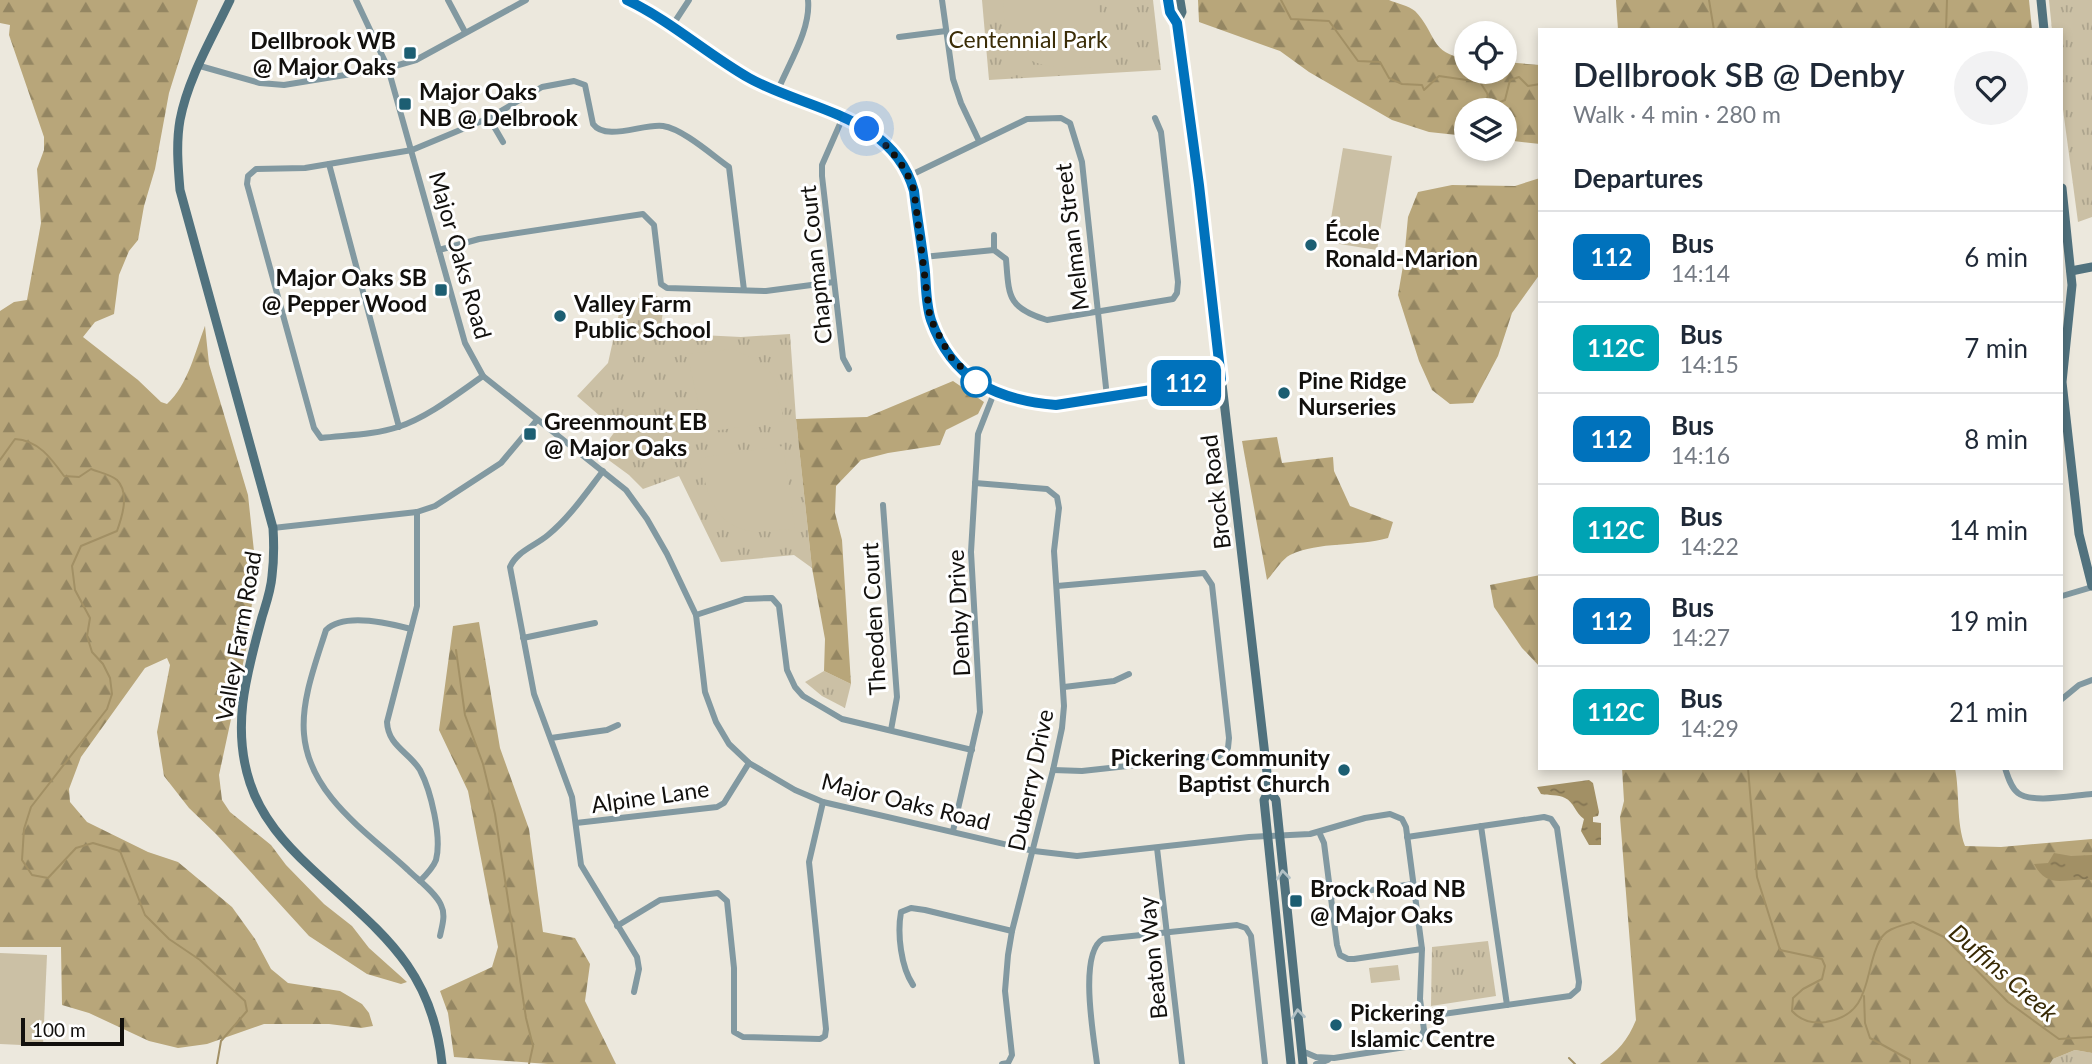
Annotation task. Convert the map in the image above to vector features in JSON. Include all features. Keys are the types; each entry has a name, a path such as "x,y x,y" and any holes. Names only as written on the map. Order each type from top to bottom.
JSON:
{"street":[{"name":"Valley Farm Road","path":"230,0 191,86 180,119 177,153 180,190 274,528 272,579 241,704 241,746 250,784 281,839 384,937 401,955 420,983 436,1022 442,1064"},
{"name":"Major Oaks Road","path":"356,0 388,68 465,343 484,376 634,498 696,615 709,708 729,744 749,763 795,790 823,802 1034,851 1077,856 1319,832 1365,818 1390,814 1402,819 1407,837"},
{"path":"448,0 465,32"},
{"path":"200,66 260,83 284,85 388,68 416,60 526,0"},
{"path":"627,0 672,26 751,79 843,117 877,136 909,176 914,191 930,318 950,356 972,380 994,393 1033,403 1056,405 1221,379"},
{"path":"672,26 689,0"},
{"path":"778,90 803,31 808,0"},
{"path":"942,0 953,79 979,141"},
{"name":"Brock Road","path":"1168,0 1170,12 1177,23 1199,185 1269,790 1276,800 1303,1064"},
{"name":"Brock Road","path":"1177,23 1182,12 1180,0"},
{"path":"2041,0 2044,28"},
{"path":"899,37 946,31"},
{"path":"484,376 399,427 321,438 316,433 283,318 247,184 248,176 256,169 305,168 412,149 489,118 542,88 574,81 585,85 596,128 606,132 662,126 678,131 729,167 744,290"},
{"name":"Chapman Court","path":"843,117 822,165 843,358 849,369"},
{"path":"489,118 503,142"},
{"name":"Melman Street","path":"909,176 1027,119 1061,118 1070,123 1082,162 1107,397"},
{"path":"923,257 994,250 1006,259 1012,301 1029,315 1047,320 1173,299 1177,293 1178,282 1161,132 1155,118"},
{"path":"329,164 399,427"},
{"path":"2063,197 2071,271 2070,308 2063,354"},
{"path":"439,250 479,239 643,214 649,217 654,225 661,284 667,288 766,291 834,282"},
{"path":"994,235 994,250"},
{"path":"2071,271 2092,267"},
{"name":"Denby Drive","path":"953,831 980,712 971,552 978,434 994,393"},
{"path":"2063,406 2065,453 2079,534 2092,586 2063,596"},
{"path":"274,528 417,512 435,506 501,463 537,420"},
{"path":"603,471 563,521 548,536 514,557 510,567 534,694 572,797 582,865 586,877 636,957 639,969 634,992"},
{"name":"Duberry Drive","path":"975,483 1046,489 1057,497 1059,508 1054,551 1064,687 1062,728 1034,851 1012,930 1005,990 1012,1055 1008,1063 1002,1064"},
{"name":"Theoden Court","path":"884,505 897,697 891,730"},
{"path":"417,512 418,590 411,629 387,722 391,740 419,769 432,802 438,843 436,861 420,881"},
{"path":"1053,770 1083,771 1219,756 1228,748 1229,738 1212,586 1204,573 1057,586"},
{"path":"696,615 745,599 772,598 779,606 788,670 795,687 803,696 842,719 972,750"},
{"path":"411,629 376,621 331,624 326,630 305,705 304,735 310,763 325,791 420,881 442,906 444,917 440,936"},
{"path":"523,638 595,623"},
{"path":"1064,687 1115,681 1129,674"},
{"path":"2063,698 2079,685 2092,680"},
{"path":"551,738 607,730 618,725"},
{"name":"Alpine Lane","path":"576,823 717,807 724,803 749,763"},
{"path":"2006,770 2015,791 2023,797 2092,793"},
{"name":"Brock Road","path":"1269,790 1264,800 1267,836 1292,1062"},
{"path":"618,926 660,900 718,893 727,901 734,968 734,1032 743,1037 820,1039 825,1036 809,862 823,802"},
{"path":"1316,1064 1334,1058 1416,1044 1423,1035 1420,999 1422,949 1407,837 1544,817 1551,819 1557,828 1579,986 1575,993 1570,996 1422,1017"},
{"path":"1481,826 1507,1005"},
{"path":"1319,832 1324,843 1340,955 1354,959 1422,949"},
{"name":"Beaton Way","path":"1157,848 1182,1064"},
{"path":"1331,896 1413,884"},
{"path":"914,985 905,973 899,922 901,912 911,908 925,910 1012,930"},
{"path":"1097,1064 1089,987 1096,943 1103,939 1237,925 1247,928 1253,946 1265,1064"},
{"path":"1302,1051 1316,1057 1334,1058"}],"green space":[{"path":"0,0 198,0 169,93 138,240 129,251 119,275 114,314 95,322 83,337 138,380 161,402 167,404 186,378 205,326 209,364 248,495 256,570 247,645 219,775 222,800 230,812 271,845 286,865 324,904 352,926 369,948 407,982 401,984 367,974 309,936 189,808 164,776 157,732 170,665 167,658 145,668 81,757 69,789 70,802 87,822 148,852 178,862 232,907 255,939 271,969 288,983 340,991 362,1004 369,1013 373,1026 361,1028 329,1024 264,1024 207,1044 178,1048 149,1041 89,1013 62,1005 61,947 0,947 0,311 14,302 27,300 41,223 37,169 44,150 44,137 9,35 10,25 0,23"},
{"name":"Centennial Park","path":"982,0 1153,0 1161,70 989,80"},
{"path":"1003,0 1098,0 1105,55 1093,67 1055,67 1032,61 1014,46 1007,33"},
{"path":"1198,0 1389,0 1406,6 1422,19 1440,47 1454,56 1454,84 1517,84 1517,63 1538,65 1538,144 1517,141 1517,98 1454,98 1454,135 1429,132 1392,120 1309,72 1280,51 1199,22"},
{"path":"1616,0 2029,0 2032,28 1618,28"},
{"path":"2049,0 2092,0 2092,217 2078,222 2063,110 2063,28 2052,28"},
{"path":"1343,148 1392,156 1377,250 1327,242"},
{"path":"1538,179 1538,277 1512,313 1498,356 1473,403 1450,404 1432,390 1419,361 1398,295 1408,217 1418,192 1452,185 1515,186"},
{"path":"657,296 664,304 660,333 741,337 790,334 812,568 794,555 721,562 679,476 643,489 599,453 616,430 577,396 608,363 622,300"},
{"path":"733,349 759,363 772,376 779,393 784,421 713,431 704,428 687,354"},
{"path":"953,381 984,402 978,414 946,430 940,445 861,460 836,486 835,513 842,540 851,684 824,671 825,639 812,568 796,419 867,417"},
{"path":"1277,437 1282,463 1333,457 1334,471 1350,506 1393,522 1388,538 1313,548 1290,555 1267,580 1242,441"},
{"path":"783,446 795,529 750,531 727,521 713,504 699,458"},
{"path":"1538,575 1538,665 1522,648 1494,607 1490,585"},
{"path":"479,622 500,748 529,829 543,932 575,938 590,964 585,1001 616,1064 548,1064 454,1057 448,1013 440,991 492,967 498,947 468,791 439,730 453,626"},
{"path":"824,671 851,684 845,708 822,696 805,682"},
{"path":"1622,770 1955,770 1960,827 1965,846 2001,847 2092,839 2092,1053 2075,1050 2053,1059 2050,1064 1600,1064 1622,1045 1636,1020 1620,817 1624,801"},
{"path":"1488,941 1496,996 1431,1006 1432,947"},
{"path":"0,953 47,955 43,1046 0,1044"},
{"path":"1398,965 1400,980 1371,983 1369,968"},
{"path":"2075,1050 2092,1053 2092,1064 2050,1064 2053,1059"}],"water":[{"path":"1589,780 1593,783 1599,812 1598,816 1593,817 1593,822 1601,823 1601,845 1589,845 1581,831 1584,819 1568,800 1541,794 1537,787"},
{"path":"2054,853 2071,856 2092,855 2092,880 2058,881 2045,877 2034,864 2048,863"}],"waterway":[{"path":"1281,0 1291,19 1329,21 1358,61 1380,62 1389,78 1402,84 1422,85 1424,90 1439,76 1480,82 1491,106 1505,100 1510,80 1519,77 1528,86 1538,84"},
{"path":"1709,0 1714,28"},
{"name":"Duffins Creek","path":"1946,28 1947,0"},
{"path":"0,460 15,439 23,440 43,451 64,476 79,477 91,469 115,478 121,485 124,498 117,531 81,546 72,566 75,590 90,618 87,636 92,652 103,664 110,678 112,694 107,709 31,807 24,829 22,860 32,875 48,878 76,848 93,843 120,851 145,915 169,939 200,960 245,1001 247,1011 221,1041 217,1064"},
{"path":"456,650 465,715 483,764 495,814 526,1018 533,1046 529,1064"},
{"name":"Duffins Creek","path":"1748,770 1757,877 1780,950 1822,959 1825,966 1822,979 1793,998 1792,1011 1795,1014 1807,1021 1821,1023 1841,1017 1852,1010 1865,989 1880,940 1894,928 1913,922 1944,937 2008,1002 2059,1039 2092,1037"},
{"path":"1864,996 1865,1023 1870,1038 1910,1060 1910,1064"},
{"path":"1569,1058 1575,1064"}],"bus line":[{"name":"112","path":"627,0 644,8 751,79 843,117 877,136 909,176 914,191 930,318 950,356 972,380 994,393 1033,403 1056,405 1221,379 1177,23 1170,12 1168,0"}],"place":[{"name":"Dellbrook WB @ Major Oaks","path":"410,53"},
{"name":"Major Oaks NB @ Delbrook","path":"405,104"},
{"name":"École Ronald-Marion","path":"1311,245"},
{"name":"Major Oaks SB @ Pepper Wood","path":"441,290"},
{"name":"Valley Farm Public School","path":"560,316"},
{"name":"Pine Ridge Nurseries","path":"1284,393"},
{"name":"Greenmount EB @ Major Oaks","path":"530,434"},
{"name":"Pickering Community Baptist Church","path":"1344,770"},
{"name":"Brock Road NB @ Major Oaks","path":"1296,901"},
{"name":"Pickering Islamic Centre","path":"1336,1025"}],"route":[{"path":"867,129 886,145 909,176 914,191 930,318 950,356 976,382"}]}
